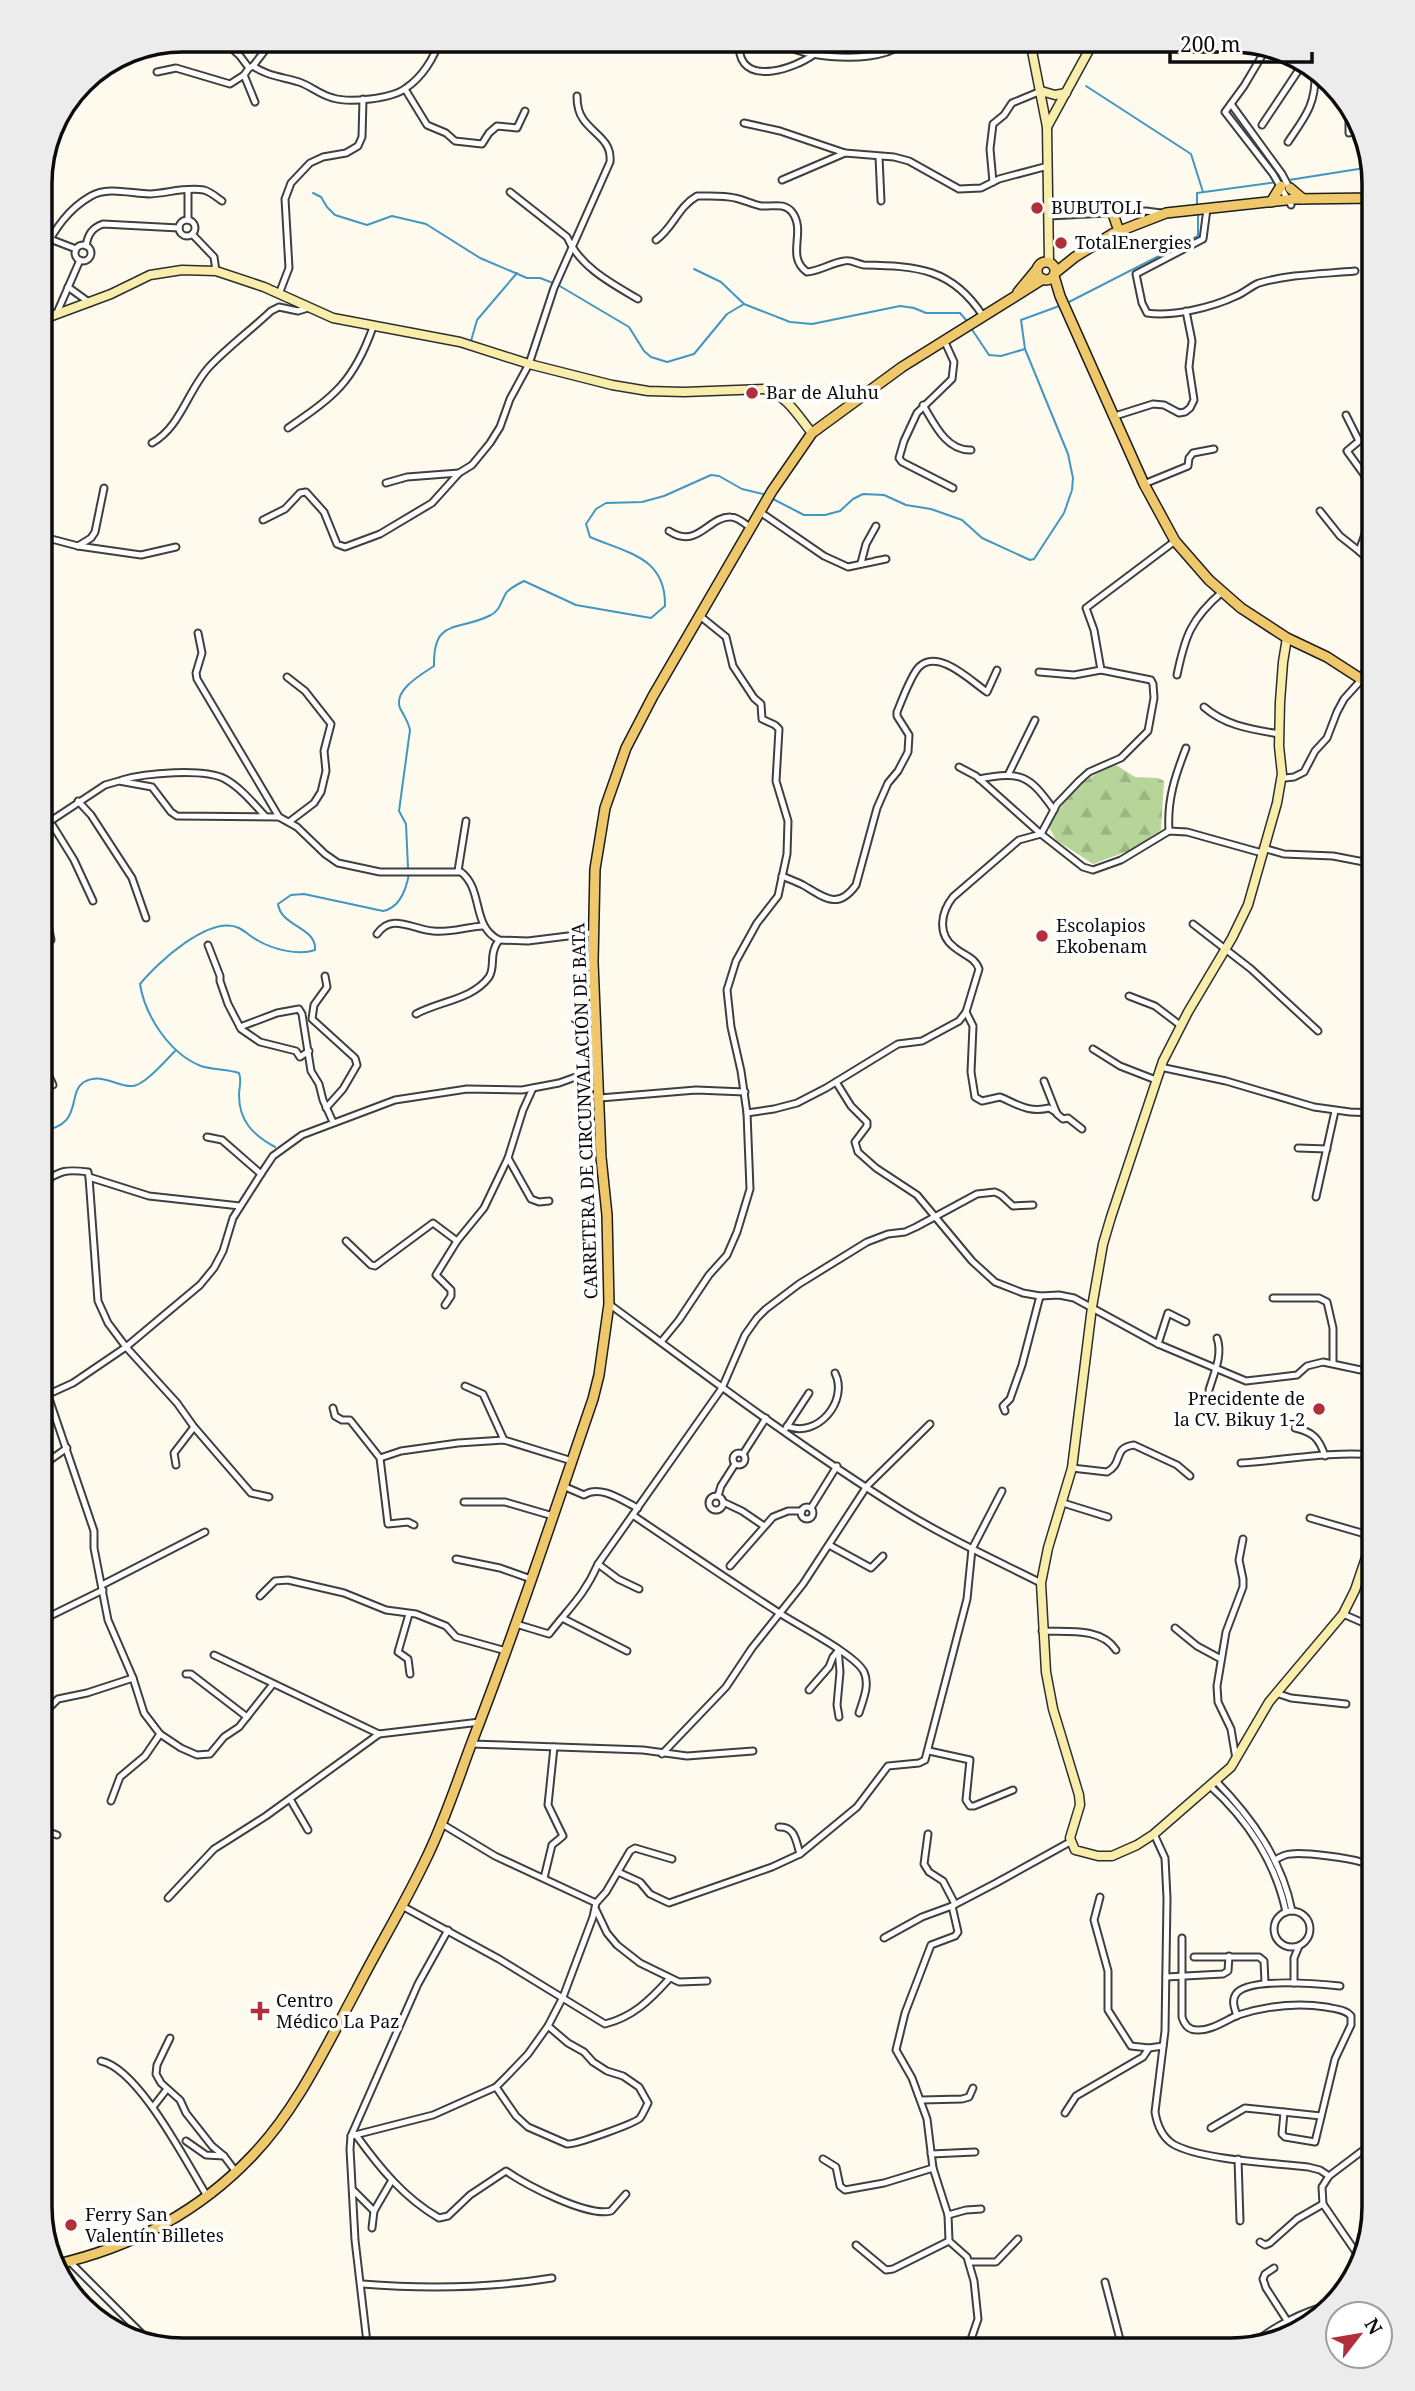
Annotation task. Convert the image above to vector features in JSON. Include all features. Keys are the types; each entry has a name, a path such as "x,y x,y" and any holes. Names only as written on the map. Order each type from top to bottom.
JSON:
{"main road":[{"path":"1271,202 1285,187 1295,202"},
{"name":"CARRETERA DE CIRCUNVALACIÓN DE BATA","path":"1207,209 1362,198"},
{"name":"CARRETERA DE CIRCUNVALACIÓN DE BATA","path":"65,2263 153,2231 207,2196 253,2155 294,2101 334,2033 402,1906 442,1824 516,1624 599,1375 609,1304 592,933 599,838 615,777 639,721 772,491 812,433 840,411 944,340 1119,231 1166,214 1271,202 1295,202"},
{"path":"1113,214 1119,231"},
{"name":"CARRETERA DE CIRCUNVALACIÓN DE BATA","path":"1014,297 1045,264 1075,257"},
{"path":"1045,264 1038,274 1049,277"},
{"path":"1045,264 1144,484 1175,541 1222,592 1287,638 1362,677"}],"street":[{"path":"236,52 251,67 312,87 334,99 363,99 405,89 421,75 435,52"},
{"path":"158,72 176,68 224,83 236,81 263,52"},
{"path":"803,53 813,55 883,53"},
{"path":"1033,53 1047,127 1049,216 1045,264"},
{"path":"1047,127 1088,53"},
{"path":"740,54 742,64 750,70 774,71 791,67 813,55"},
{"path":"1262,56 1225,112 1295,202"},
{"path":"1262,125 1298,71"},
{"path":"244,75 256,102"},
{"path":"1287,142 1308,113 1316,84"},
{"path":"405,89 427,125 446,133 455,141 471,144 482,144 497,126 517,128 525,111"},
{"path":"993,182 990,149 993,124 1014,101 1041,91 1055,95 1066,93"},
{"path":"263,520 285,509 300,493 306,492 324,512 337,544 345,547 380,534 432,503 459,473 472,465 495,435 529,364 554,288 610,162 611,152 606,141 581,117 577,96"},
{"path":"279,293 289,268 285,199 291,183 310,163 323,157 346,153 358,146 362,137 363,99"},
{"path":"1231,104 1282,174 1285,187"},
{"path":"744,123 780,131 845,153 909,161 960,189 972,190 1048,166"},
{"path":"1349,126 1349,133"},
{"path":"782,180 845,153"},
{"path":"879,157 881,201"},
{"path":"188,190 188,220"},
{"path":"53,234 63,218 98,193 207,191 222,201"},
{"path":"510,192 567,236 571,247 601,277 638,299"},
{"path":"656,240 662,236 682,208 697,196 733,197 761,206 779,205 792,213 796,221 799,231 797,261 807,272 845,260 863,265 904,266 945,278 971,297 979,318"},
{"path":"1207,209 1203,239 1136,274 1147,313 1186,311 1215,305 1245,292 1255,284 1284,277 1355,271"},
{"path":"1049,216 1146,211 1166,214"},
{"path":"179,228 181,223 188,220"},
{"path":"188,220 194,225 192,234"},
{"path":"86,246 90,232 103,224 179,228"},
{"path":"179,228 183,235 192,234"},
{"path":"192,234 214,257 216,271"},
{"path":"53,240 76,249"},
{"path":"82,245 86,246 91,251 90,256 85,261 80,260 76,256 76,249 82,245"},
{"path":"56,315 80,260"},
{"path":"53,316 90,303 150,275 182,270 216,271 279,293 333,318 460,342 599,382 649,391 766,389 787,401 812,433"},
{"path":"68,287 90,303"},
{"path":"152,443 162,437 174,422 209,367 271,311 283,306 298,311 308,308"},
{"path":"1115,416 1153,404 1164,405 1179,413 1190,408 1194,400 1189,367 1192,341 1186,311"},
{"path":"288,428 334,394 355,370 363,357 373,327"},
{"path":"944,340 954,362 954,373 945,386 923,405 904,441 899,458 953,488"},
{"path":"923,405 948,442 956,448 971,450"},
{"path":"1346,415 1359,441 1347,451 1362,472"},
{"path":"1144,484 1188,466 1189,458 1194,453 1214,449"},
{"path":"386,483 407,477 459,473"},
{"path":"78,545 91,538 95,531 104,488"},
{"path":"1320,511 1340,536 1362,554"},
{"path":"760,513 834,561 848,567 886,559 875,561"},
{"path":"669,531 682,538 689,537 728,517 734,517 751,528"},
{"path":"860,563 876,526"},
{"path":"53,539 141,555 176,547"},
{"path":"1101,670 1094,630 1086,608 1175,541"},
{"path":"1359,551 1362,543"},
{"path":"1177,674 1185,642 1198,615 1222,592"},
{"path":"661,1342 701,1290 709,1275 727,1255 750,1189 745,1092 731,1027 727,990 736,961 757,923 778,897 787,854 788,821 776,781 779,729 762,719 761,704 733,666 726,637 700,616"},
{"path":"198,633 202,653 196,673 197,679 279,817"},
{"path":"1287,638 1279,734 1282,774 1279,795 1248,905 1180,1025 1160,1067 1108,1226 1091,1307 1072,1468 1041,1583 1046,1672 1053,1709 1079,1795 1080,1804 1070,1842 1075,1850 1098,1856 1112,1856 1137,1845 1213,1784 1236,1759 1255,1723 1276,1693 1343,1614 1362,1568"},
{"path":"782,876 828,899 842,898 850,893 856,885 877,808 888,783 908,752 909,735 897,712 917,668 930,661 947,664 987,692 997,670"},
{"path":"747,1113 789,1106 836,1082 898,1044 932,1037 959,1021 966,1012 979,969 973,959 950,945 946,938 943,928 945,910 953,897 1019,839 1041,834 1054,810 1083,776 1121,758 1148,731 1154,698 1151,680 1101,670 1074,675 1039,672"},
{"path":"287,677 304,691 331,724 324,751 326,771 321,792 314,803 289,822"},
{"path":"1282,774 1285,778 1304,772 1315,751 1327,738 1344,699 1362,679"},
{"path":"1203,707 1233,725 1279,734"},
{"path":"1008,775 1035,720"},
{"path":"1169,831 1168,804 1171,787 1186,748"},
{"path":"959,767 979,779 1083,867 1093,870 1121,860 1169,831 1187,832 1284,854 1333,856 1362,862"},
{"path":"53,819 105,785 144,776 179,774 219,776 241,791 266,816"},
{"path":"979,779 1008,775 1025,778 1032,782 1054,810"},
{"path":"120,781 152,787 177,816 279,817 289,822 338,863 380,872 458,871 470,881 483,926 499,940 528,941 592,933"},
{"path":"78,801 91,815 132,877 146,918"},
{"path":"458,871 466,821"},
{"path":"53,826 67,848 93,901"},
{"path":"377,934 386,925 397,922 434,932 483,926"},
{"path":"1194,924 1226,947 1318,1031"},
{"path":"416,1014 432,1005 454,1000 471,992 487,979 492,972 492,952 499,940"},
{"path":"208,945 229,1004 245,1034 260,1042 296,1051 300,1057 309,1051"},
{"path":"325,976 327,987 314,1005 312,1019 355,1058 357,1065 343,1089 326,1108"},
{"path":"1129,996 1156,1006 1180,1025"},
{"path":"240,1027 296,1008 302,1014 311,1071 319,1084 333,1122"},
{"path":"966,1012 973,1026 971,1072 975,1097 982,1101 1000,1097 1016,1107 1041,1110 1049,1108 1082,1129"},
{"path":"1094,1049 1131,1072 1156,1080"},
{"path":"1160,1067 1226,1081 1335,1111 1362,1112"},
{"path":"52,1393 73,1384 126,1347 189,1296 211,1273 223,1251 233,1218 240,1206 273,1156 290,1142 333,1122 395,1100 482,1088 533,1088 597,1069"},
{"path":"1044,1081 1057,1113"},
{"path":"836,1082 851,1106 867,1122 855,1142 858,1152 876,1168 917,1195 972,1261 995,1282 1023,1293 1074,1298 1157,1344 1246,1381 1297,1376 1307,1366 1323,1362 1362,1370"},
{"path":"444,1305 451,1296 451,1290 436,1275 457,1241 484,1208 508,1157 533,1088"},
{"path":"600,1098 696,1090 745,1092"},
{"path":"1316,1197 1335,1111"},
{"path":"207,1137 222,1140 261,1174"},
{"path":"1298,1148 1328,1149"},
{"path":"508,1157 531,1199 549,1201"},
{"path":"53,1175 65,1170 88,1171 98,1301 108,1323 251,1493 269,1497"},
{"path":"89,1177 149,1196 240,1206"},
{"path":"516,1624 549,1634 564,1619 588,1587 598,1564 722,1388 751,1325 783,1296 867,1242 888,1234 905,1232 984,1193 1001,1195 1017,1207 1033,1205"},
{"path":"346,1241 375,1266 433,1223 457,1241"},
{"path":"1005,1411 1003,1406 1010,1399 1022,1365 1041,1296"},
{"path":"1273,1298 1319,1298 1327,1302 1333,1328 1333,1363"},
{"path":"609,1304 722,1388 766,1418 786,1428 867,1486 923,1522 1041,1583"},
{"path":"1157,1344 1169,1312 1186,1322"},
{"path":"1209,1390 1220,1347 1217,1338"},
{"path":"786,1428 806,1429 823,1420 837,1398 838,1383 835,1373"},
{"path":"465,1386 482,1394 504,1440"},
{"path":"786,1428 810,1393"},
{"path":"52,1407 94,1531 94,1548 108,1620 133,1678 144,1713 160,1734 181,1748 197,1755 205,1755 214,1751 224,1738 236,1729 273,1684"},
{"path":"333,1408 335,1416 350,1420 380,1458 388,1524 408,1522 414,1525"},
{"path":"764,1526 720,1499 721,1486 735,1464 734,1455 743,1454 766,1418"},
{"path":"662,1754 726,1687 829,1545 867,1486 930,1424"},
{"path":"176,1465 174,1453 194,1427"},
{"path":"1295,1428 1313,1434 1325,1456"},
{"path":"380,1458 401,1451 504,1440 572,1461"},
{"path":"1072,1468 1107,1472 1116,1465 1119,1451 1134,1445 1177,1465 1190,1476"},
{"path":"52,1459 67,1448"},
{"path":"1241,1463 1325,1456 1330,1453 1362,1454"},
{"path":"802,1511 802,1517 808,1519 813,1516 811,1508 837,1466"},
{"path":"563,1486 584,1495 590,1491 601,1492 639,1508"},
{"path":"618,1872 640,1882 650,1894 669,1903 781,1863 800,1854 858,1807 888,1766 923,1761 929,1751 967,1599 972,1549 1002,1491"},
{"path":"464,1502 505,1502 553,1517"},
{"path":"1063,1503 1108,1517"},
{"path":"730,1566 764,1526 779,1513 811,1508"},
{"path":"634,1516 860,1665 866,1676 867,1688 859,1713"},
{"path":"1310,1518 1362,1531"},
{"path":"52,1614 205,1532"},
{"path":"1236,1759 1231,1729 1217,1696 1227,1632 1242,1587 1239,1560 1243,1539"},
{"path":"829,1545 871,1568 883,1556"},
{"path":"456,1559 500,1568 531,1579"},
{"path":"598,1564 618,1579 639,1589"},
{"path":"260,1595 275,1581 288,1580 344,1593 386,1610 446,1626 457,1637 506,1651"},
{"path":"409,1614 398,1652 408,1659 410,1674"},
{"path":"1343,1614 1362,1622"},
{"path":"564,1619 627,1651"},
{"path":"1175,1628 1197,1646 1221,1659"},
{"path":"1042,1631 1092,1634 1107,1639 1116,1650"},
{"path":"809,1690 829,1667 838,1650"},
{"path":"838,1650 839,1717"},
{"path":"214,1655 379,1734"},
{"path":"186,1674 191,1674 247,1717"},
{"path":"52,1705 58,1699 133,1678"},
{"path":"1276,1693 1291,1698 1346,1704"},
{"path":"168,1898 215,1849 290,1799 379,1734 480,1722"},
{"path":"111,1801 120,1777 145,1756 160,1734"},
{"path":"471,1744 709,1756 753,1751"},
{"path":"544,1878 552,1846 563,1836 548,1805 554,1747"},
{"path":"929,1751 970,1760 966,1800 970,1806 1013,1790"},
{"path":"1213,1784 1258,1831 1282,1873 1289,1912"},
{"path":"1213,1784 1259,1846 1276,1876 1289,1912"},
{"path":"290,1799 307,1830"},
{"path":"442,1824 495,1856 596,1905 602,1925 617,1945 640,1963 679,1982 707,1981"},
{"path":"779,1827 793,1832 800,1854"},
{"path":"52,1833 57,1835"},
{"path":"928,1834 923,1864 929,1872 943,1881 953,1905 958,1932 955,1936 931,1945 905,2013 898,2038 898,2055 922,2100 933,2168 948,2215 949,2241"},
{"path":"1154,1834 1167,1867 1166,1977 1156,2122 1171,2143 1184,2149 1238,2159 1308,2167 1321,2170 1329,2176"},
{"path":"884,1938 922,1917 953,1905 1070,1842"},
{"path":"354,2135 433,2115 496,2087 528,2054 548,2025 563,1997 596,1905 633,1848 672,1859"},
{"path":"1275,1860 1292,1853 1302,1853 1361,1862"},
{"path":"1100,1897 1094,1920 1108,1971 1108,2010 1131,2046 1163,2046"},
{"path":"402,1906 448,1930 605,2024 621,2020 633,2013 650,2000 669,1979"},
{"path":"1294,1958 1308,1937 1310,1926 1304,1915 1289,1912 1277,1919 1274,1931 1279,1941 1289,1947 1294,1958 1294,1983"},
{"path":"367,2338 355,2240 350,2149 418,1984 448,1930"},
{"path":"1182,1938 1182,2017 1184,2024 1191,2029 1203,2030 1237,2016 1286,2005 1322,2007 1348,2013 1351,2025 1335,2059 1316,2140 1312,2143 1285,2137 1282,2134 1284,2112"},
{"path":"1289,1947 1300,1946"},
{"path":"1195,1956 1262,1958 1265,1983"},
{"path":"1166,1977 1223,1974 1228,1970 1229,1956"},
{"path":"1237,2016 1233,2001 1235,1995 1244,1989 1265,1983 1340,1986"},
{"path":"496,2087 516,2116 528,2127 567,2144 587,2141 640,2118 648,2103 639,2087 593,2062 548,2025"},
{"path":"170,2038 157,2065 156,2074 161,2083 180,2100 186,2113 212,2146 225,2156 236,2172"},
{"path":"1065,2113 1076,2096 1143,2057 1149,2048"},
{"path":"101,2061 111,2063 122,2071 153,2108 207,2196"},
{"path":"922,2100 962,2099 970,2097 973,2088"},
{"path":"153,2108 167,2089"},
{"path":"1211,2128 1245,2108 1321,2116"},
{"path":"354,2135 412,2200 439,2218 447,2216 470,2194 506,2171 528,2185 591,2210 611,2211 626,2194"},
{"path":"186,2141 206,2155 225,2156"},
{"path":"1355,2251 1323,2204 1322,2187 1329,2176 1362,2150"},
{"path":"931,2154 975,2152"},
{"path":"824,2159 836,2167 840,2186 845,2190 884,2183 933,2168"},
{"path":"1238,2159 1241,2221"},
{"path":"372,2228 374,2210 392,2180"},
{"path":"354,2191 374,2210"},
{"path":"1260,2242 1265,2245 1270,2243 1297,2219 1323,2204"},
{"path":"948,2215 981,2209"},
{"path":"969,2262 996,2262 1018,2239"},
{"path":"856,2245 886,2270 949,2241"},
{"path":"949,2241 962,2251 969,2262 974,2281 978,2319 971,2338"},
{"path":"70,2262 139,2331"},
{"path":"1274,2268 1265,2274 1264,2284 1288,2322"},
{"path":"362,2284 470,2286 552,2278"},
{"path":"1105,2282 1120,2338"},
{"path":"1266,2334 1306,2314"}],"green space":[{"path":"1116,765 1135,777 1158,778 1164,781 1161,830 1131,850 1093,864 1056,840 1049,827 1076,789"}],"waterway":[{"path":"1086,86 1191,154 1203,192"},
{"path":"1289,180 1361,169"},
{"path":"1197,205 1197,193 1284,181"},
{"path":"313,193 321,197 335,215 367,225 392,216 426,224 480,258 527,278 540,278 553,283"},
{"path":"1067,303 1198,236 1198,214"},
{"path":"694,269 721,282 744,304"},
{"path":"471,341 477,320 517,273"},
{"path":"558,285 629,327 644,351 651,357 667,362 694,354 727,314 744,304 790,322 812,324 900,306 926,313 960,313 967,321"},
{"path":"971,328 989,355 1001,356 1025,349 1021,320 1062,305"},
{"path":"771,498 804,515 825,515 840,511 863,494 884,495 906,505 931,509 962,520 982,538 1030,560 1034,559 1064,513 1073,478 1068,454 1025,349"},
{"path":"408,868 406,824 399,811 410,730 399,701 410,683 434,666 435,650 443,633 450,628 491,615 506,593 524,581 576,605 651,618 665,606 664,590 659,577 642,559 590,537 586,524 596,509 606,503 642,502 664,496 711,475 719,476 742,489 767,495"},
{"path":"275,1147 254,1132 245,1120 240,1104 239,1073 201,1066 179,1053 153,1021 140,984 171,953 199,934 214,928 239,928 255,939 285,951 315,950 310,936 285,918 278,904 291,895 304,894 383,911 398,902 409,874"},
{"path":"53,1128 69,1116 79,1087 84,1082 103,1079 126,1086 137,1085 155,1072 175,1051"}],"place":[{"name":"BUBUTOLI","path":"1037,208"},
{"name":"TotalEnergies","path":"1061,243"},
{"name":"Bar de Aluhu","path":"752,393"},
{"name":"Escolapios Ekobenam","path":"1042,936"},
{"name":"Precidente de la CV. Bikuy 1-2","path":"1319,1409"},
{"name":"Centro Médico La Paz","path":"260,2011"},
{"name":"Ferry San Valentín Billetes","path":"71,2225"}]}
